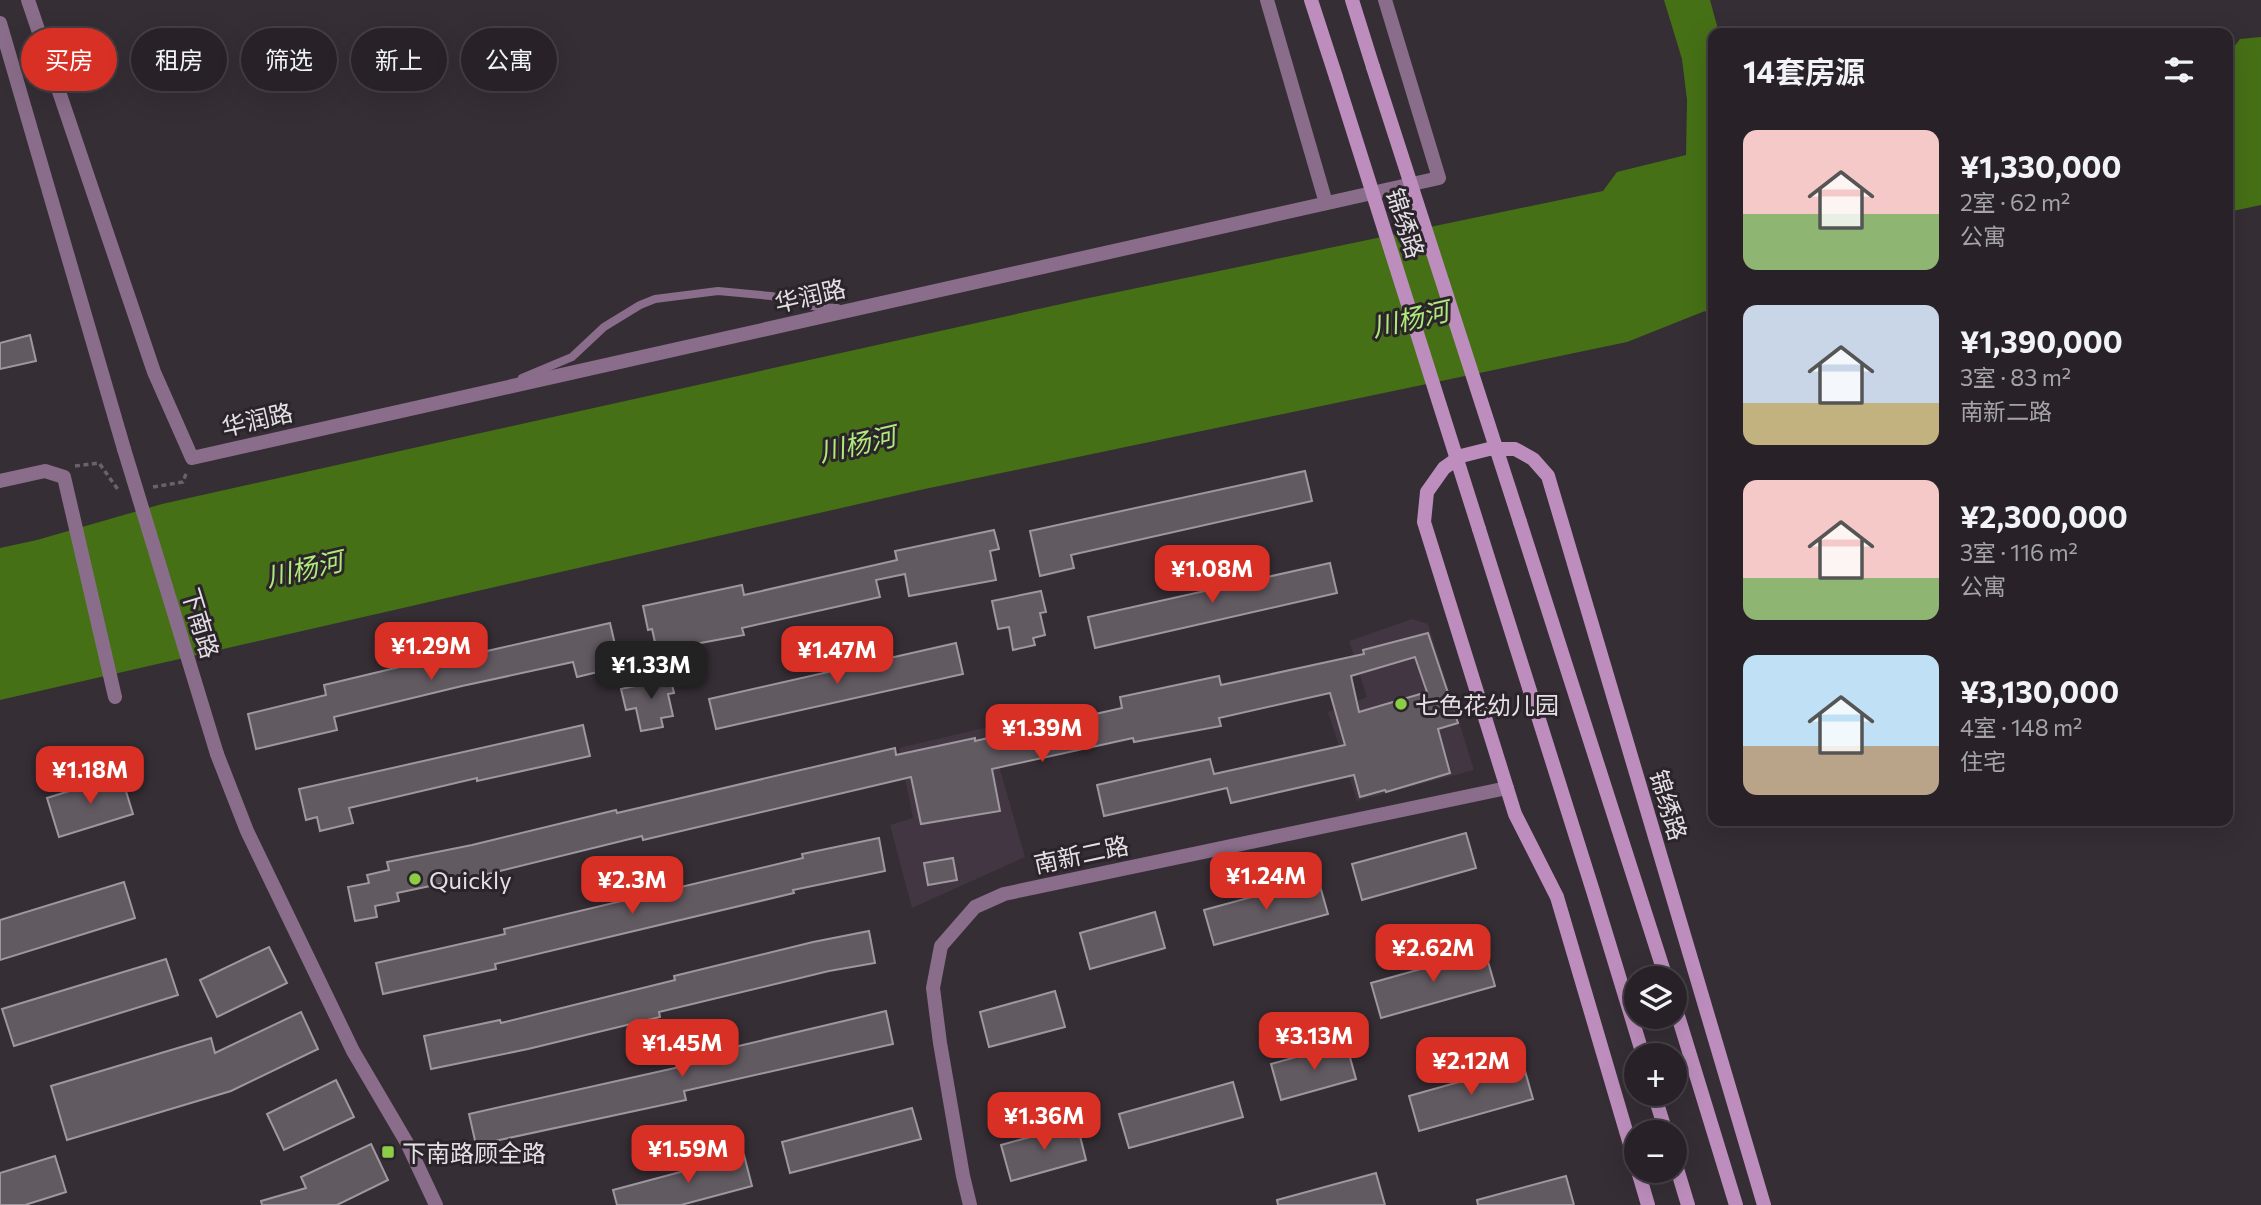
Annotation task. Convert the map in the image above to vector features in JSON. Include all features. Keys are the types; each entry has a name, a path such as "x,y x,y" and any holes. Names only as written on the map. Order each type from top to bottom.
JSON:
{"main road":[{"name":"锦绣路","path":"1311,0 1639,1043"},
{"name":"锦绣路","path":"1352,0 1662,966"},
{"name":"锦绣路","path":"1624,1124 1557,897 1515,814 1424,522 1426,492 1444,468 1461,456 1489,449 1515,449 1533,458 1548,476 1764,1205"},
{"path":"1682,1029 1736,1205"},
{"path":"1642,1183 1648,1205"},
{"path":"1682,1183 1688,1205"}],"street":[{"name":"华润路","path":"28,0 154,372 192,458 1439,178 1385,0"},
{"path":"1267,0 1326,202"},
{"name":"下南路","path":"0,23 124,449 217,754 247,831 335,1014 407,1143 436,1205"},
{"path":"0,481 45,471 64,477 115,697"},
{"name":"南新二路","path":"970,1205 940,1043 933,988 941,946 975,907 1004,894 1507,788"}],"lane":[{"path":"499,388 572,357 604,327 640,305 656,299 718,291 771,296 817,307 854,309"}],"shaded area":[{"name":"七色花幼儿园","path":"1412,619 1428,624 1474,770 1357,801 1328,712 1367,697 1349,641"},
{"path":"988,727 1025,857 912,908 890,825 913,818 899,748"}],"water":[{"name":"川杨河","path":"1664,0 1710,0 1718,28 1708,28 1708,315 1705,311 1627,342 920,490 0,700 0,548 162,504 1084,299 1603,191 1617,172 1686,155 1687,100 1682,59"},
{"path":"2261,37 2261,205 2233,211 2233,48 2240,39"}],"building":[{"path":"30,335 36,361 0,369 0,343"},
{"path":"1305,471 1312,501 1071,555 1074,568 1040,576 1030,531"},
{"path":"994,530 999,549 990,551 996,580 909,596 905,574 876,580 880,597 742,628 744,635 657,651 652,629 648,630 643,606 742,585 744,595 897,560 895,551"},
{"path":"1330,563 1337,593 1095,648 1088,617"},
{"path":"1041,591 1046,612 1040,613 1045,635 1033,638 1035,645 1013,650 1009,627 998,629 992,601"},
{"path":"610,623 617,653 607,656 610,669 577,677 573,662 462,686 334,717 337,730 256,749 248,714 326,695 324,685 433,659 434,663"},
{"path":"1428,633 1458,723 1438,729 1450,773 1360,797 1354,775 1231,803 1227,788 1104,816 1097,785 1210,759 1214,774 1345,745 1330,693 1219,718 1221,726 1134,742 1133,738 992,769 1000,811 921,824 911,777 643,840 642,836 397,893 399,901 375,906 377,917 355,921 348,887 369,883 367,875 389,870 387,862 472,845 616,810 617,813 895,748 896,755 975,738 975,741 1122,708 1120,697 1219,676 1221,685 1364,654 1363,650","holes":["1415,657 1427,692 1359,712 1351,676"]},
{"path":"956,643 963,674 716,729 709,699"},
{"path":"669,672 674,693 668,694 673,716 661,718 663,727 641,731 636,708 626,710 621,689 649,683 647,677"},
{"path":"583,725 590,756 477,781 477,778 349,808 353,823 320,831 317,817 306,820 299,789"},
{"path":"121,775 133,814 59,837 47,798"},
{"path":"1466,833 1476,868 1362,900 1352,864"},
{"path":"879,838 885,871 793,890 794,893 495,964 496,969 383,994 376,963 505,934 504,929 803,858 802,854"},
{"path":"953,858 957,880 928,885 924,863"},
{"path":"1318,879 1328,914 1214,945 1204,910"},
{"path":"124,882 135,918 0,960 0,920"},
{"path":"1155,912 1165,948 1090,969 1080,933"},
{"path":"869,931 875,963 829,971 659,1012 660,1017 528,1049 431,1069 424,1036 500,1020 501,1023 675,980 674,976"},
{"path":"269,947 287,983 217,1017 200,980"},
{"path":"1485,951 1495,986 1381,1018 1371,983"},
{"path":"166,959 178,995 14,1046 2,1009"},
{"path":"1055,991 1065,1027 989,1047 980,1012"},
{"path":"886,1011 893,1044 684,1091 686,1100 476,1145 469,1114 693,1064 692,1057"},
{"path":"301,1012 318,1049 231,1091 67,1140 51,1086 211,1038 215,1053"},
{"path":"1346,1043 1356,1079 1281,1100 1271,1064"},
{"path":"1523,1064 1533,1099 1419,1131 1409,1096"},
{"path":"336,1080 354,1117 284,1150 267,1114"},
{"path":"1233,1082 1243,1117 1129,1148 1119,1114"},
{"path":"912,1108 921,1139 790,1173 782,1142"},
{"path":"1077,1124 1086,1160 1011,1181 1001,1145"},
{"path":"371,1144 388,1180 337,1205 262,1205 261,1201 306,1188 301,1177"},
{"path":"744,1155 752,1186 681,1205 617,1205 613,1190"},
{"path":"55,1156 66,1192 25,1205 0,1205 0,1173"},
{"path":"1376,1173 1385,1205 1278,1205 1277,1200"},
{"path":"1566,1176 1574,1205 1478,1205 1477,1200"}],"place":[{"name":"七色花幼儿园","path":"1401,704"},
{"name":"Quickly","path":"415,879"},
{"name":"下南路顾全路","path":"388,1152"}]}
